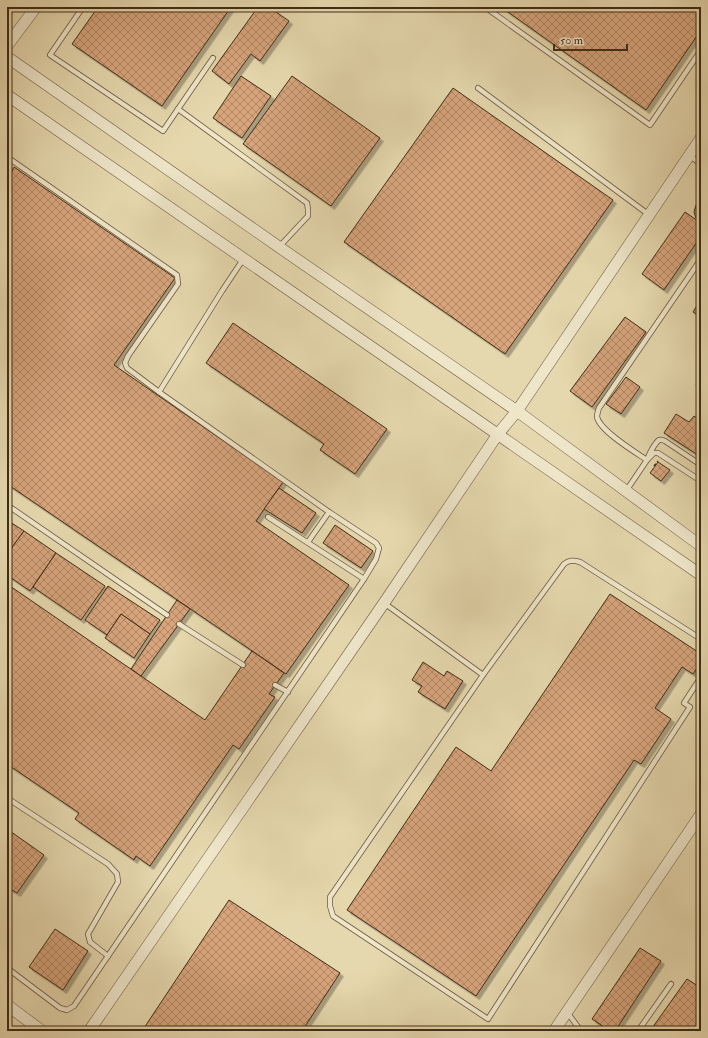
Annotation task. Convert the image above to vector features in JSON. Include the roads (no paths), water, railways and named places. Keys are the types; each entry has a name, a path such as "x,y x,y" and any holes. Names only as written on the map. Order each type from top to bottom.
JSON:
{"street":[{"path":"7,46 36,7"},
{"path":"7,57 517,411 701,546"},
{"path":"7,95 701,575"},
{"path":"90,1031 384,603 498,434 517,411 701,138"},
{"path":"554,1031 701,814"},
{"path":"7,1005 42,1031"}],"lane":[{"path":"84,7 50,55 163,130 213,58"},
{"path":"485,7 650,125 701,50"},
{"path":"696,57 701,60"},
{"path":"478,88 649,214"},
{"path":"178,109 307,203 308,216 280,247"},
{"path":"689,155 701,164"},
{"path":"7,157 177,275 178,284 128,356 125,363 127,368 329,512 376,543 379,548 376,559 364,579 74,1006 67,1010 60,1008 7,968"},
{"path":"159,392 244,258"},
{"path":"647,460 617,440 603,427 597,417 599,408 701,258"},
{"path":"647,460 650,453 661,439 701,464"},
{"path":"626,491 647,460 654,453 658,453 701,481"},
{"path":"7,505 167,615"},
{"path":"308,542 329,512"},
{"path":"268,517 364,579"},
{"path":"701,639 580,562 574,560 568,561 564,564 483,675 330,896 330,906 333,916 488,1019 690,707 684,703 701,677"},
{"path":"384,603 483,675"},
{"path":"179,624 243,665"},
{"path":"275,685 288,692"},
{"path":"7,798 108,864 117,874 118,882 88,934 90,942 108,956"},
{"path":"638,1031 671,984"},
{"path":"567,1012 581,1031"}]}
